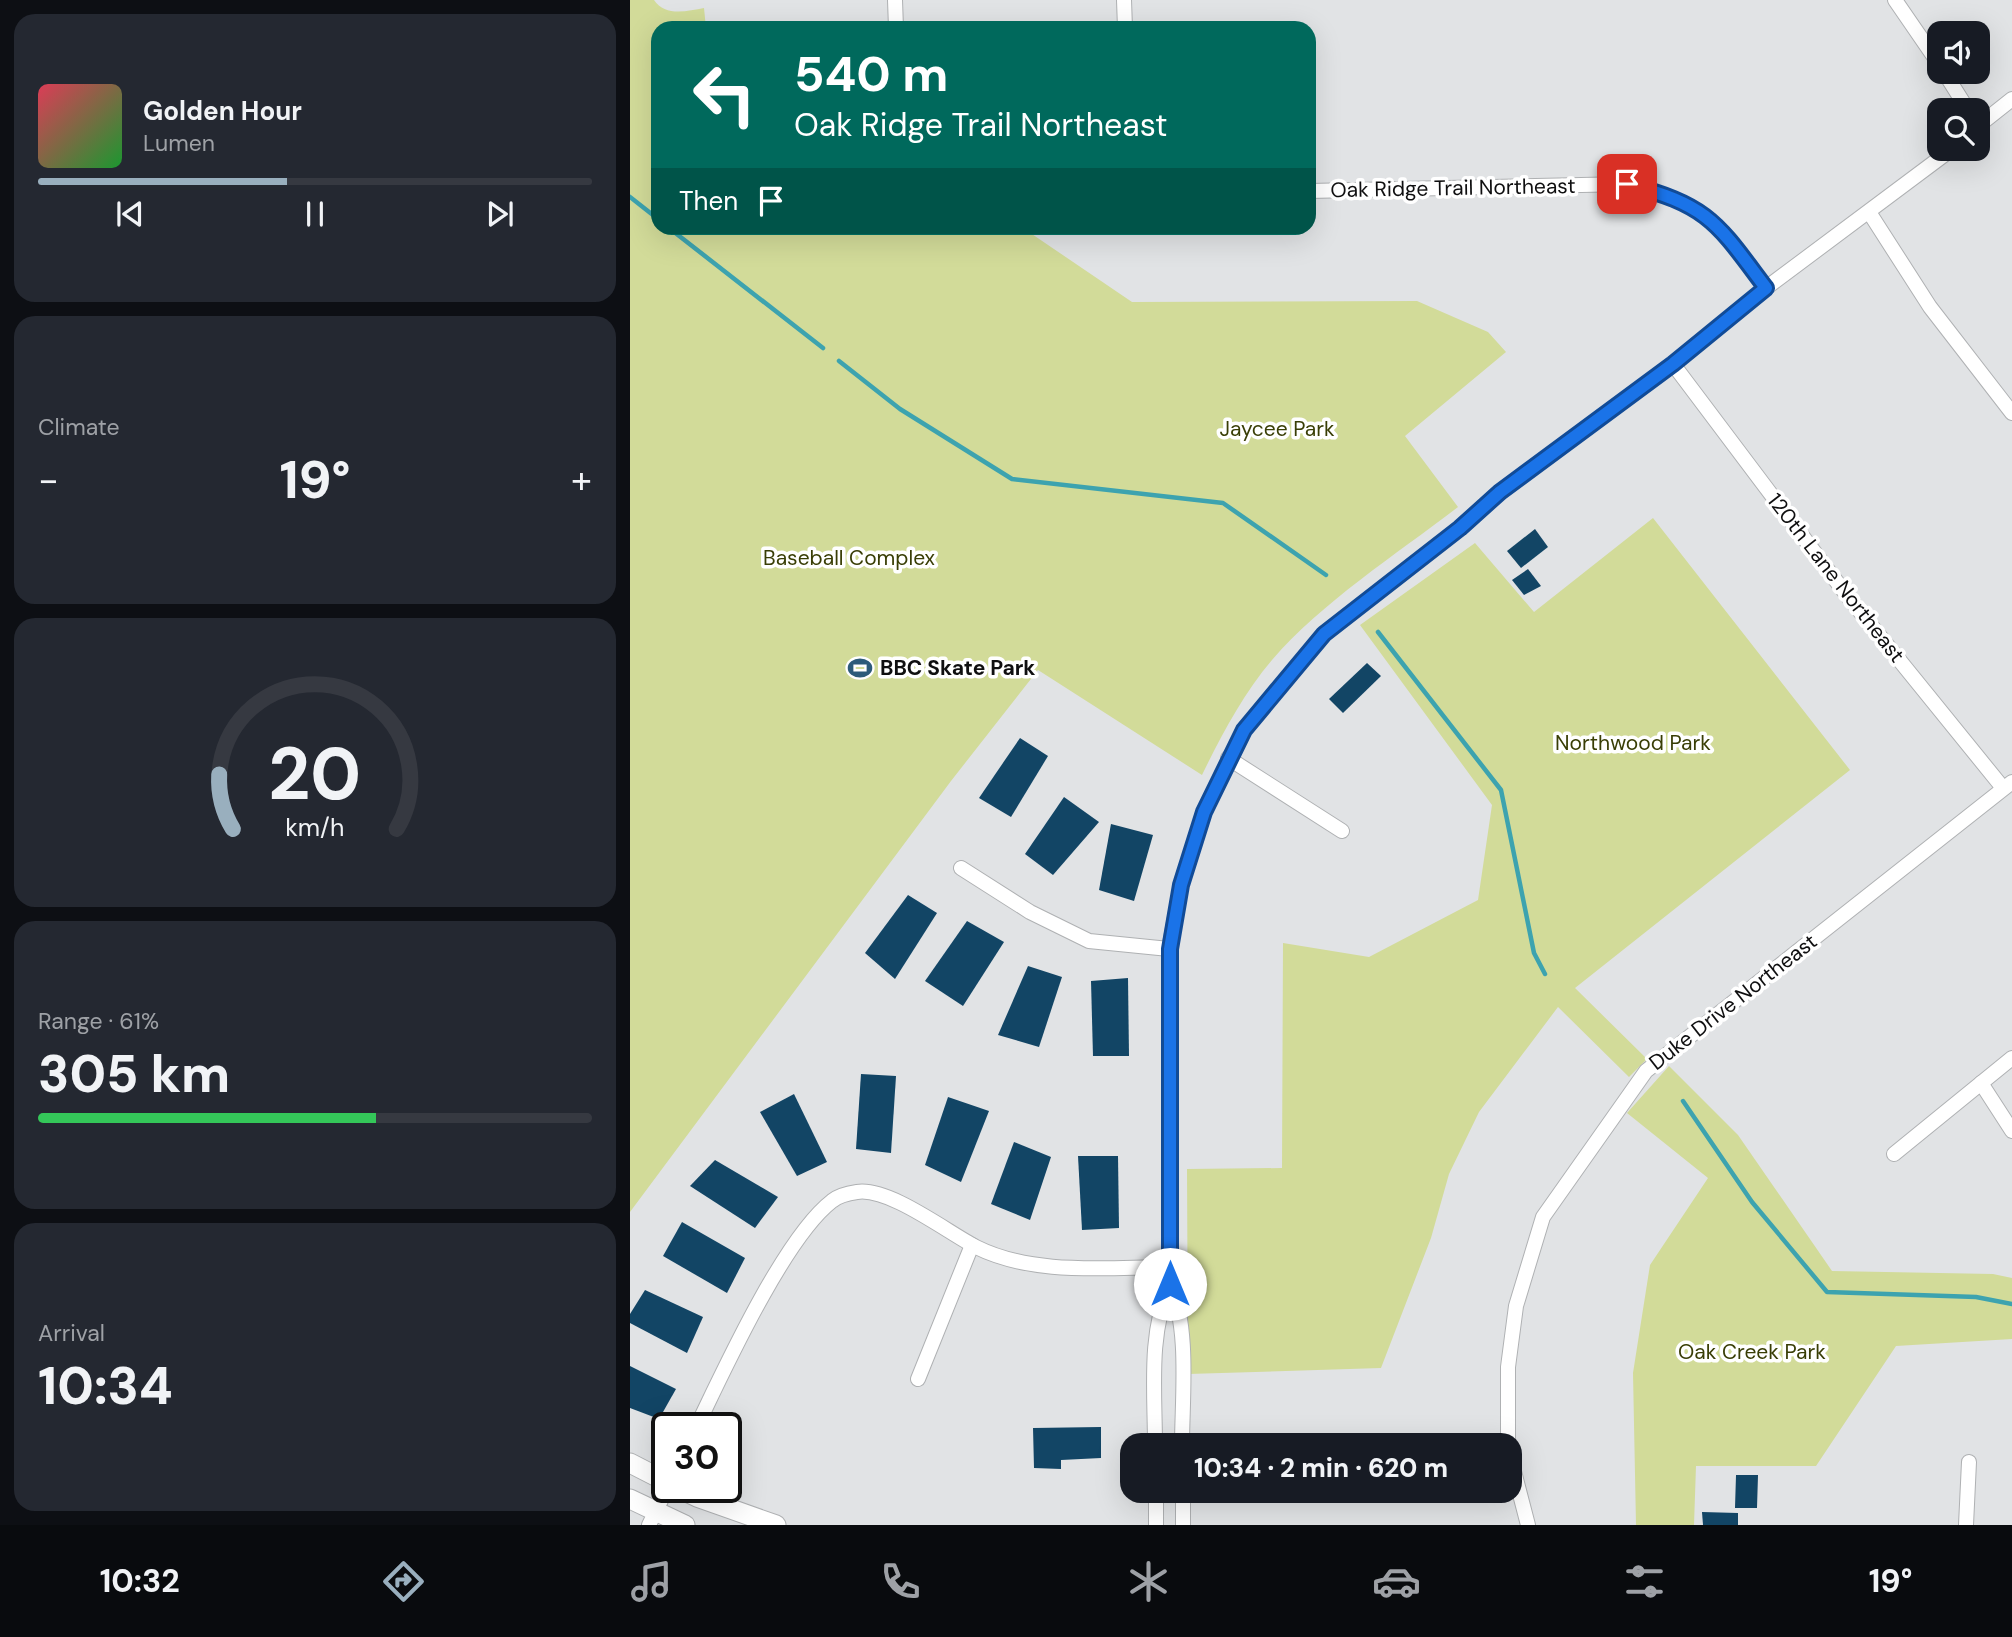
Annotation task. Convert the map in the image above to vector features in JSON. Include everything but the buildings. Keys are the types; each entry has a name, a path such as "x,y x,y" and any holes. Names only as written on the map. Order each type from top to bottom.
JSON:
{"street":[{"path":"895,0 896,21"},
{"path":"1124,0 1125,21"},
{"path":"1895,0 1927,47"},
{"path":"1990,116 2012,99"},
{"path":"1155,1433 1154,1348 1161,1306 1170,1284 1170,949 1181,885 1204,812 1228,758 1244,730 1324,634 1460,528 1500,492 1673,364 1766,288 1936,161"},
{"name":"Oak Ridge Trail Northeast","path":"1316,191 1627,184 1670,195 1719,225 1766,288"},
{"path":"1869,212 1930,307 2012,413"},
{"name":"120th Lane Northeast","path":"1673,364 1849,598 2007,785"},
{"path":"1228,758 1342,831"},
{"name":"Duke Drive Northeast","path":"1508,1433 1508,1367 1516,1306 1543,1217 1646,1071 2007,785"},
{"path":"961,868 1030,912 1089,941 1170,949"},
{"path":"1894,1154 2012,1058"},
{"path":"1981,1083 2012,1131"},
{"path":"705,1412 788,1256 834,1199 856,1192 870,1191 911,1210 972,1245 1027,1263 1055,1267 1170,1268"},
{"path":"918,1379 972,1245"},
{"path":"1170,1284 1176,1298 1181,1347 1182,1433"},
{"path":"1966,1525 1969,1462"},
{"path":"630,1463 651,1474"},
{"path":"630,1499 652,1518 685,1525"},
{"path":"1522,1502 1528,1525"},
{"path":"714,1503 776,1525"},
{"path":"1156,1503 1156,1525"},
{"path":"1183,1503 1183,1525"}],"green space":[{"name":"Baseball Complex","path":"630,0 654,0 670,11 704,8 705,21 651,21 651,235 1033,235 1132,302 1417,301 1488,332 1506,352 1405,436 1458,507 1337,598 1292,639 1261,673 1242,701 1202,775 1038,670 951,781 630,1212"},
{"name":"Northwood Park","path":"1653,518 1850,770 1575,988 1647,1059 1629,1077 1558,1007 1479,1112 1449,1174 1431,1238 1381,1368 1188,1374 1187,1169 1282,1168 1283,943 1369,957 1478,900 1492,805 1360,625 1475,543 1534,612"},
{"name":"Oak Creek Park","path":"1669,1066 1738,1135 1832,1271 1993,1274 2012,1278 2012,1339 1896,1346 1816,1466 1696,1466 1694,1525 1636,1525 1633,1373 1650,1265 1708,1178 1627,1113"}],"waterway":[{"path":"630,197 651,214"},
{"path":"678,235 823,348"},
{"path":"839,361 900,409 1012,479 1223,503 1326,575"},
{"path":"1378,632 1501,790 1534,953 1545,974"},
{"path":"1683,1101 1752,1202 1827,1292 1976,1297 2012,1304"}],"place":[{"name":"BBC Skate Park","path":"860,668"}],"route":[{"path":"1170,1284 1170,949 1181,885 1204,812 1228,758 1244,730 1324,634 1460,528 1500,492 1673,364 1766,288 1719,225 1670,195 1627,184"}],"park label":[{"name":"Jaycee Park","path":"1277,429"}]}
